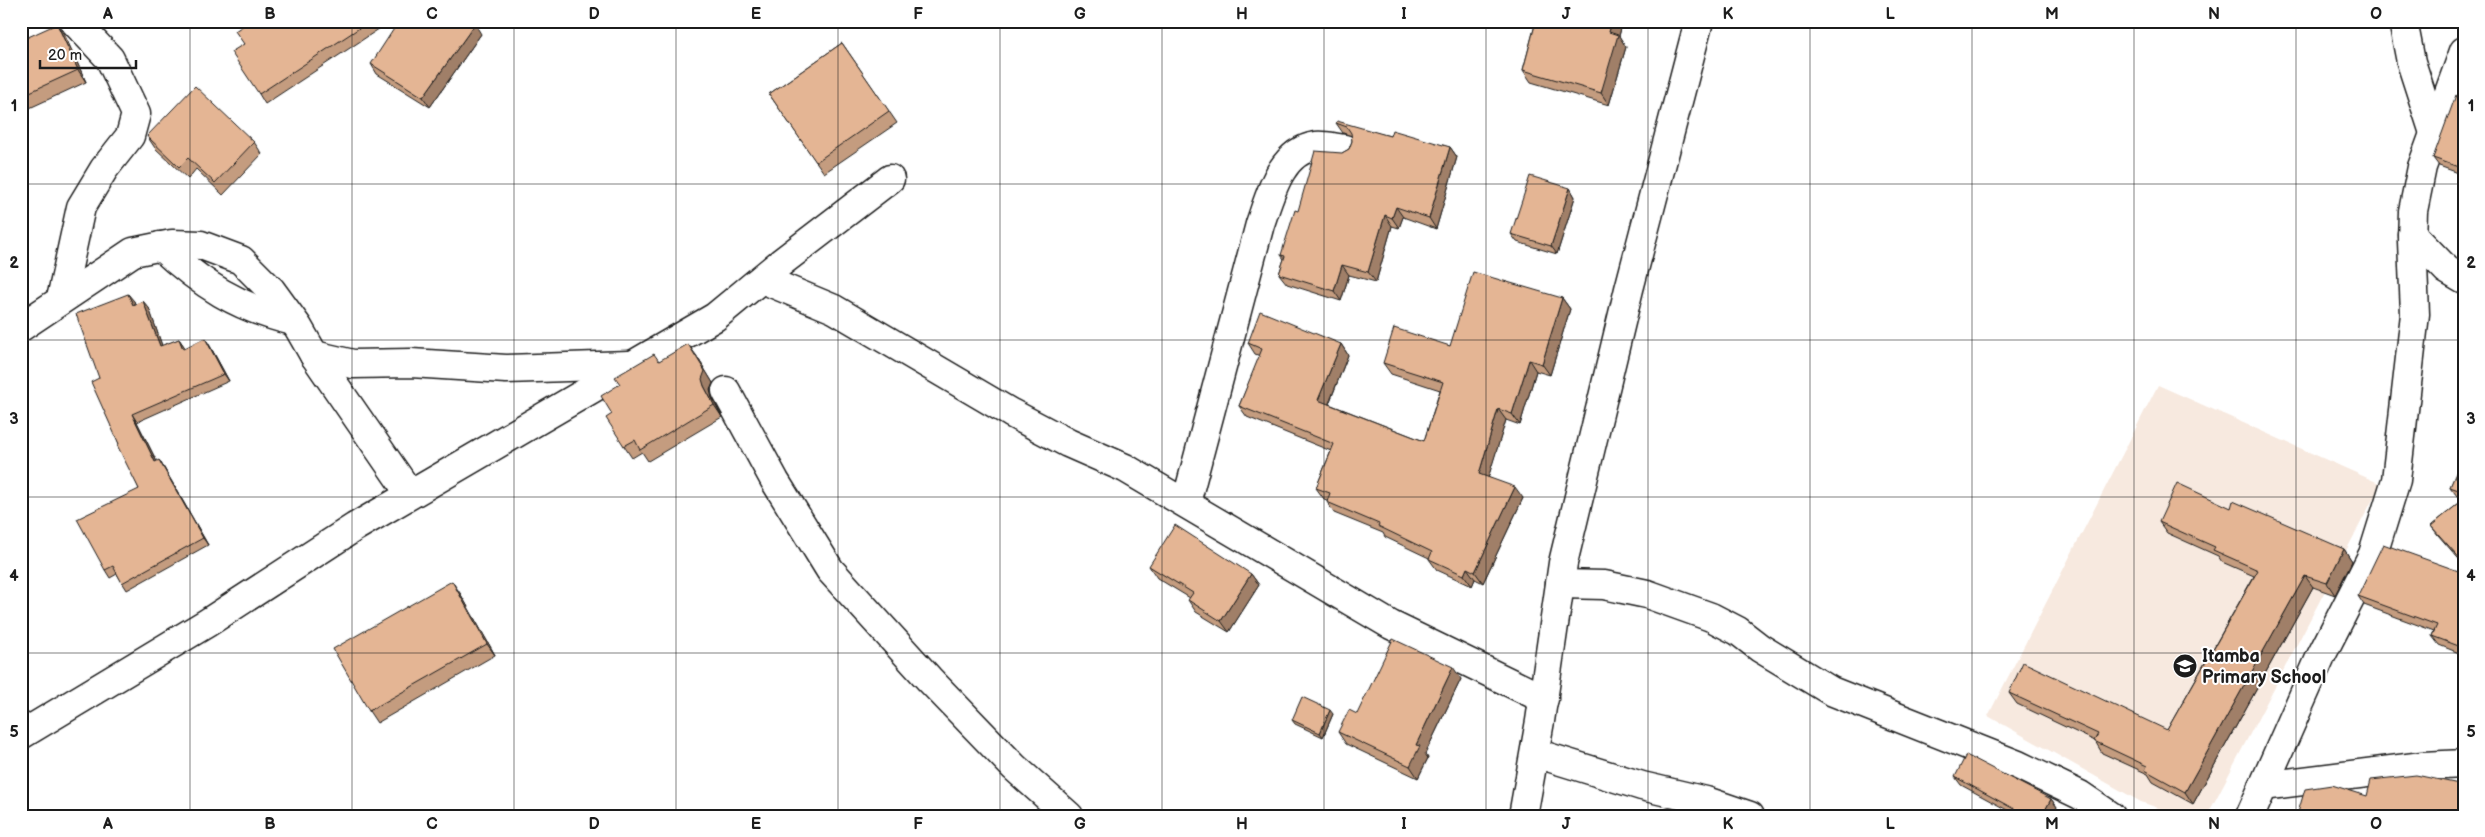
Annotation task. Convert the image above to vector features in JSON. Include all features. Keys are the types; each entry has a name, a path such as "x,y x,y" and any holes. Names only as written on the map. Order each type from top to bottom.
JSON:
{"street":[{"path":"62,299 81,207 104,169 130,136 136,114 110,59 74,21"},
{"path":"1523,816 1544,699 1563,564 1627,299 1699,21"},
{"path":"2403,21 2411,62 2434,133"},
{"path":"2250,816 2320,658 2373,554 2396,480 2415,314 2413,211 2422,167 2464,52"},
{"path":"1186,503 1206,434 1255,242 1275,184 1286,164 1298,152 1317,146 1344,150"},
{"path":"21,734 208,623 355,527 410,494 630,365 715,318 762,279 890,180"},
{"path":"2412,234 2447,270 2464,280"},
{"path":"21,327 132,252 172,244 202,245 241,260 270,290 293,321 314,355 410,494"},
{"path":"160,246 203,283 229,299 270,315 293,321"},
{"path":"762,279 834,309 1010,413 1068,443 1125,468 1390,625 1544,699"},
{"path":"314,355 353,364 411,363 506,369 630,365"},
{"path":"726,391 775,481 830,570 929,679 1014,767 1069,816"},
{"path":"1560,584 1604,585 1647,594 1711,617 1738,631 1760,648 1831,691 2018,765 2080,795 2111,816"},
{"path":"1534,753 1642,786 1706,801 1750,816"},
{"path":"2263,786 2423,766 2464,764"}],"shaded area":[{"name":"Itamba Primary School","path":"2158,385 2381,484 2207,816 2181,816 2141,802 1988,716"}],"building":[{"path":"250,21 370,21 259,94 231,52 244,44 235,31"},
{"path":"399,21 471,21 475,24 423,97 371,64"},
{"path":"1536,21 1612,21 1609,32 1618,35 1601,93 1523,70"},
{"path":"57,24 78,70 21,96 21,31 26,38"},
{"path":"842,43 889,111 816,162 769,94"},
{"path":"195,86 254,142 215,183 188,158 179,167 147,136"},
{"path":"2456,95 2464,100 2464,169 2433,158"},
{"path":"1337,121 1390,136 1392,130 1450,147 1429,218 1396,207 1392,218 1385,215 1368,272 1342,265 1334,291 1279,274 1285,256 1281,255 1295,210 1298,211 1315,151 1342,153 1349,149 1352,141 1351,133 1347,127 1336,123"},
{"path":"1530,176 1570,188 1551,246 1511,234"},
{"path":"1473,272 1562,298 1542,364 1529,360 1512,414 1498,409 1479,474 1515,487 1475,572 1467,568 1464,575 1429,559 1432,552 1378,526 1379,524 1327,502 1330,493 1316,488 1334,444 1239,406 1262,349 1248,343 1260,311 1341,344 1318,400 1424,441 1443,382 1383,363 1394,328 1450,346"},
{"path":"128,294 133,305 143,301 160,346 179,339 183,349 205,338 224,374 132,414 155,462 159,460 203,538 122,583 113,566 105,570 77,519 139,489 117,445 119,444 91,382 99,378 76,314"},
{"path":"688,344 705,371 702,379 714,405 640,450 635,440 624,446 606,418 612,414 601,396 620,384 615,377 654,354 659,361"},
{"path":"2464,456 2464,492 2450,487"},
{"path":"2177,483 2231,508 2233,501 2344,549 2327,583 2305,576 2185,792 2145,770 2147,766 2094,741 2098,734 2009,693 2023,662 2167,730 2258,570 2213,550 2215,547 2159,522"},
{"path":"2464,499 2464,563 2431,526"},
{"path":"1175,525 1251,574 1221,621 1188,600 1193,593 1149,566"},
{"path":"2383,544 2464,573 2464,648 2432,636 2437,625 2358,596"},
{"path":"452,581 487,644 369,711 333,649"},
{"path":"1393,639 1453,667 1416,745 1420,746 1410,766 1338,732 1349,710 1357,714"},
{"path":"1302,697 1330,710 1320,733 1292,720"},
{"path":"1966,755 2051,799 2042,816 2027,816 1955,777"},
{"path":"2416,775 2464,785 2464,816 2297,816 2305,789 2332,785 2367,796 2371,780"}],"place":[{"name":"Itamba Primary School","path":"2185,666"}]}
